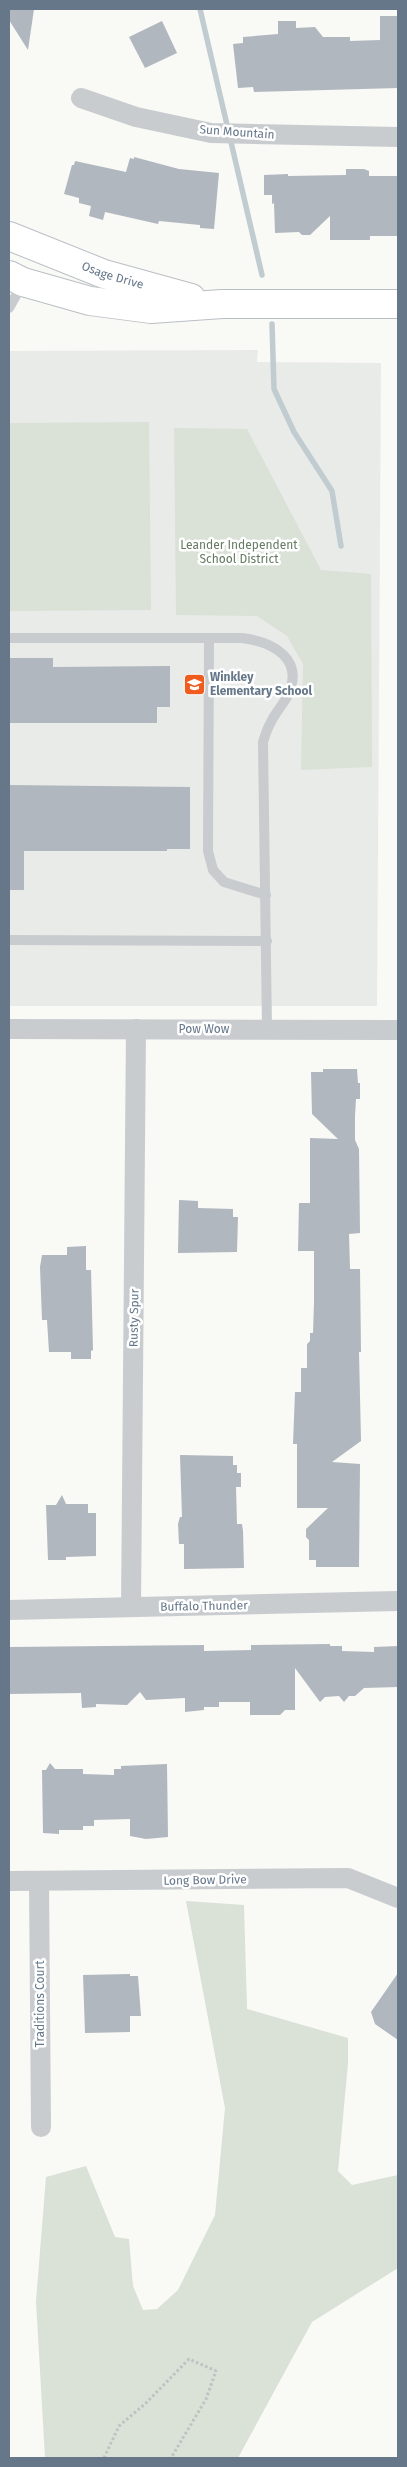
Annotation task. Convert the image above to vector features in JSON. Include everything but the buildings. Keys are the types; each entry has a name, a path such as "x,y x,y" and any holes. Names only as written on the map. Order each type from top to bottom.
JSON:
{"street":[{"name":"Sun Mountain","path":"81,98 136,117 211,133 398,137"},
{"name":"Osage Drive","path":"9,236 104,274 173,294 222,304"},
{"name":"Osage Drive","path":"16,279 90,301 151,309 222,304 398,304"},
{"name":"Pow Wow","path":"9,1029 398,1030"},
{"name":"Rusty Spur","path":"131,1607 136,1029"},
{"name":"Buffalo Thunder","path":"9,1610 398,1602"},
{"name":"Long Bow Drive","path":"9,1881 348,1878 398,1898"},
{"name":"Traditions Court","path":"38,1881 41,2127"}],"lane":[{"path":"9,308 16,279"},
{"path":"9,638 242,638 260,640 278,648 287,660 292,674 289,693 270,723 263,742 267,1029"},
{"path":"209,639 208,850 213,870 224,882 266,895"},
{"path":"9,940 267,941"}],"path":[{"path":"104,2458 119,2426 146,2403 189,2359 216,2371 206,2398 171,2458"}],"shaded area":[{"name":"Winkley Elementary School","path":"258,350 257,362 381,363 377,1006 9,1006 9,351"}],"green space":[{"path":"149,422 151,610 9,611 9,423"},
{"name":"Leander Independent School District","path":"174,428 247,429 321,570 371,574 372,767 301,770 303,664 287,636 257,616 176,615"},
{"path":"186,1901 244,1905 247,2009 348,2038 348,2063 338,2171 352,2185 398,2175 398,2268 312,2322 238,2458 45,2458 36,2301 46,2177 86,2166 115,2237 129,2239 133,2286 143,2310 157,2309 178,2290 215,2215 225,2108"}],"waterway":[{"path":"200,9 262,275"},
{"path":"272,324 274,389 294,432 332,491 341,546"}],"place":[{"name":"Winkley Elementary School","path":"194,684"}]}
